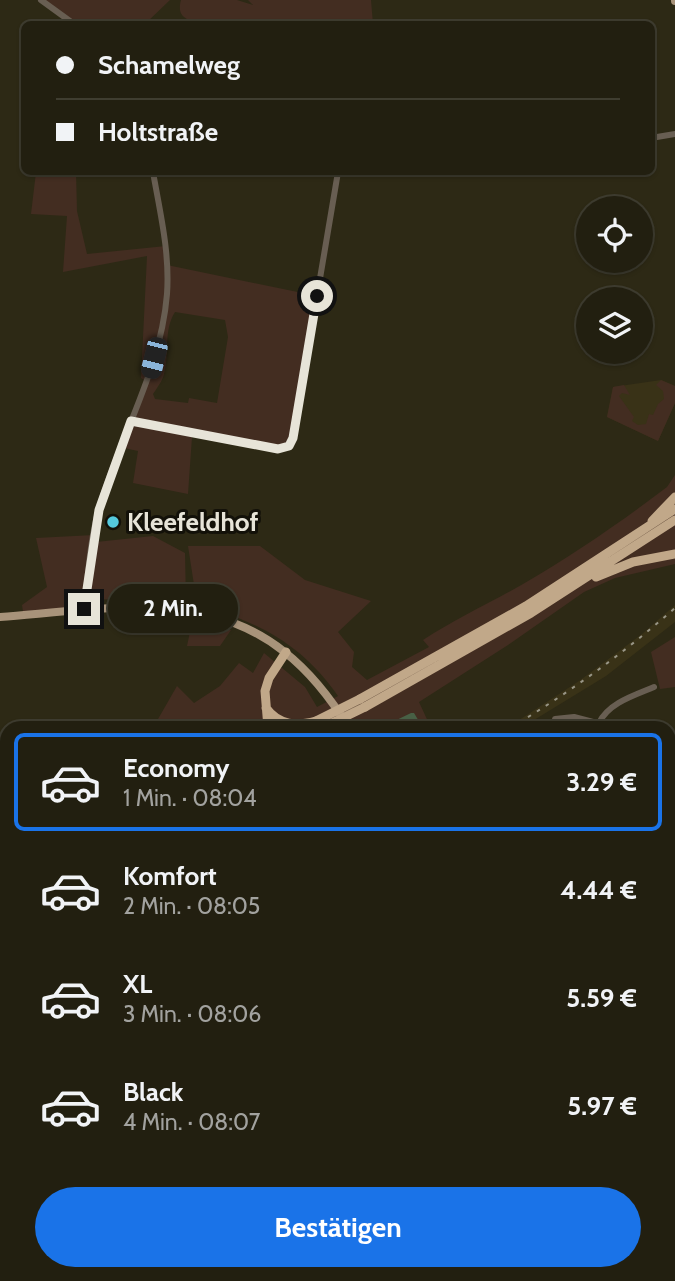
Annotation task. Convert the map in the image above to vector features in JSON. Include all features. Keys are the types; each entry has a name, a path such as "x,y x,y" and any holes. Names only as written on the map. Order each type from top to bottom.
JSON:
{"highway":[{"path":"643,530 675,497"},
{"path":"362,703 491,627 675,509"},
{"path":"327,721 483,642 675,520"},
{"path":"572,587 633,562 675,554"},
{"path":"267,721 265,691 269,678 286,652"},
{"path":"265,706 282,721"}],"main road":[{"path":"0,617 84,609 161,606 206,613 240,625 286,652 326,691 345,721"}],"street":[{"path":"41,0 70,21"},
{"path":"655,137 675,134"},
{"path":"84,609 99,510 148,382 160,337 167,295 166,250 154,175"},
{"path":"131,421 278,449 289,446 293,438 337,175"},
{"path":"600,721 604,714 627,698 654,687"},
{"path":"555,721 565,716 589,721"},
{"path":"487,1281 494,1281"}],"shaded area":[{"path":"41,0 170,0 148,21 70,21"},
{"path":"181,0 237,0 253,5 248,0 371,0 373,21 194,21 184,17"},
{"path":"36,175 76,175 77,211 87,254 166,246 167,265 317,296 289,446 277,449 131,421 148,382 141,378 147,256 63,272 67,216 31,214","holes":["175,312 225,320 228,337 217,403 189,398 188,403 155,399 153,394 164,374 169,327"]},
{"path":"661,380 675,386 675,403 658,441 607,417 613,387"},
{"path":"661,380 675,386 675,403 658,441 607,417 613,387 624,385 630,395 622,393 619,396 634,417 632,421 638,425 646,424 649,414 653,415 658,404 664,399 663,391 656,385"},
{"path":"133,424 192,437 188,494 133,483 138,451 124,448"},
{"path":"675,475 675,564 615,578 584,592 419,702 428,721 157,721 177,686 194,703 220,686 239,663 253,673 264,653 305,687 317,707 338,696 293,648 259,627 197,604 188,546 260,546 305,580 371,601 338,632 354,652 352,667 367,680 429,647 423,640 578,550 667,487"},
{"path":"94,535 84,609 24,618 22,605 47,587 36,538"},
{"path":"153,536 185,553 186,601 142,598 90,600 96,542"},
{"path":"675,605 675,622 606,676 532,721 518,721 579,681 642,634"},
{"path":"193,617 231,630 220,646 187,646"},
{"path":"675,637 675,687 660,689 651,652"},
{"path":"414,713 419,721 394,721"}],"railway":[{"path":"521,721 596,672 675,608"}],"place":[{"name":"Kleefeldhof","path":"113,522"}],"route":[{"path":"84,609 99,510 131,421 278,449 289,446 293,438 317,296"}]}
